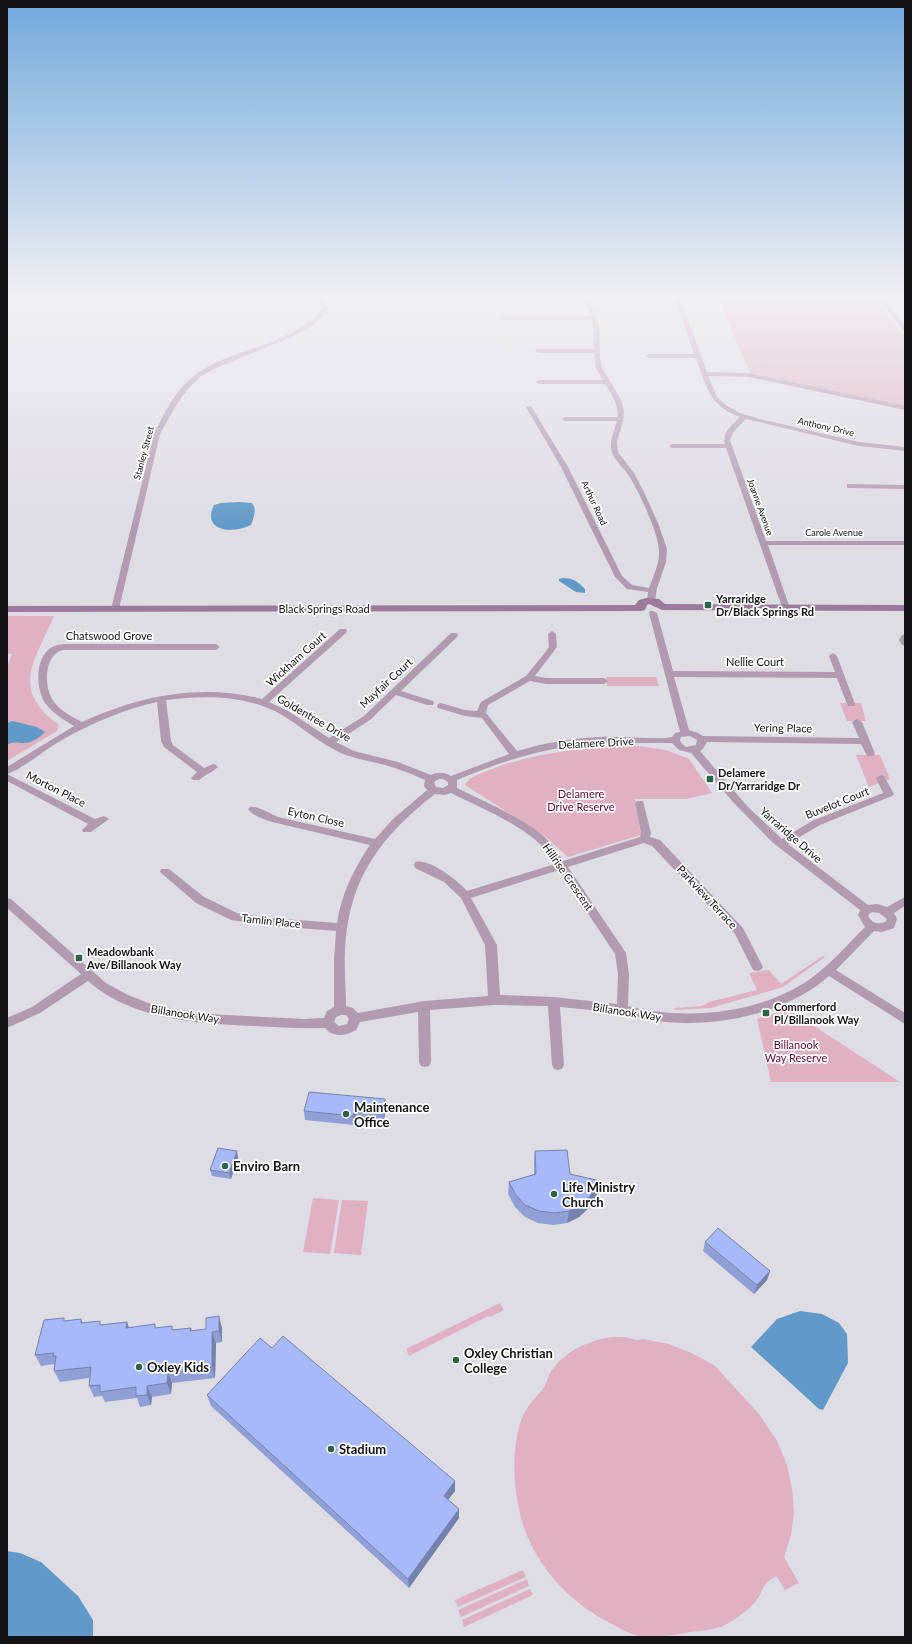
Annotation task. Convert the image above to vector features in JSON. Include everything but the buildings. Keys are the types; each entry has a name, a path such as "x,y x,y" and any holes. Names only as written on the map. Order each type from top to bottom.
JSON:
{"main road":[{"path":"657,610 659,604 651,596 642,603 641,608 644,611 786,608 905,608"},
{"name":"Black Springs Road","path":"7,609 641,608"}],"street":[{"name":"Stanley Street","path":"115,609 157,434 164,417 172,405 200,375"},
{"path":"603,375 608,382 621,412 620,425 613,443 614,450 632,476 655,525 663,547 663,559 651,596"},
{"name":"Anthony Drive","path":"704,375 716,401 729,410 744,417 859,444 905,449"},
{"path":"736,375 749,375 905,408"},
{"path":"539,382 608,382"},
{"name":"Arthur Road","path":"529,407 540,423 578,492 621,582 629,588 651,596"},
{"path":"672,446 729,446 728,435 744,417"},
{"path":"565,419 620,419"},
{"name":"Joanne Avenue","path":"729,446 786,608"},
{"path":"850,486 905,487"},
{"name":"Carole Avenue","path":"764,543 905,543"},
{"path":"657,610 670,674 685,733"},
{"name":"Wickham Court","path":"263,703 343,631"},
{"path":"481,714 484,704 529,678 554,647 552,634"},
{"name":"Mayfair Court","path":"330,742 367,718 454,635"},
{"path":"905,637 903,640 905,643"},
{"name":"Chatswood Grove","path":"81,726 59,713 47,700 43,690 42,678 48,656 51,651 63,647 216,647"},
{"path":"833,656 852,704"},
{"name":"Nellie Court","path":"670,674 840,674"},
{"path":"529,678 546,681 604,681"},
{"path":"395,692 430,703"},
{"name":"Goldentree Drive","path":"7,771 29,756 81,726 118,709 160,698 185,694 228,696 263,703 292,717 330,742 357,756 400,766 431,779"},
{"path":"160,698 166,741 169,747 200,775 213,767"},
{"path":"442,706 465,713 481,714 485,716 514,754"},
{"path":"857,722 870,754"},
{"path":"685,733 692,734 701,739 702,744 694,750 686,750 679,747 675,740 678,735 685,733"},
{"name":"Yering Place","path":"701,739 865,741"},
{"name":"Delamere Drive","path":"452,784 491,762 514,754 542,748 580,742 675,740"},
{"name":"Yarraridge Drive","path":"694,750 742,807 780,844 821,877 866,909"},
{"path":"441,776 452,784 441,792 433,790 429,784 431,779 441,776"},
{"name":"Morton Place","path":"7,777 95,824"},
{"name":"Buvelot Court","path":"780,844 816,823 888,794 881,778"},
{"name":"Hillrise Crescent","path":"452,784 542,840 548,846 620,953 624,970 622,1009"},
{"path":"340,1010 339,961 342,927 345,907 357,875 376,843 406,812 433,790"},
{"path":"465,896 644,839 646,833 640,802"},
{"name":"Eyton Close","path":"254,809 264,816 276,820 376,843"},
{"name":"Parkview Terrace","path":"644,839 656,843 739,931 757,967"},
{"path":"419,865 448,879 465,896 491,945 494,1000"},
{"name":"Tamlin Place","path":"165,872 200,900 235,917 272,922 342,927"},
{"path":"887,912 905,901"},
{"name":"Billanook Way","path":"7,902 102,986 124,998 146,1007 174,1014 208,1019 304,1024 328,1022"},
{"path":"879,908 887,912 892,919 890,925 882,928 872,926 863,918 863,914 866,909 879,908"},
{"name":"Billanook Way","path":"355,1018 424,1006 494,1000 554,1002 622,1009 637,1014 682,1018 709,1017 764,1006 805,988 828,970 872,926"},
{"path":"828,970 905,1019"},
{"path":"7,1023 36,1010 88,975"},
{"path":"554,1002 558,1065"},
{"path":"424,1006 425,1062"},
{"path":"340,1010 349,1011 355,1018 352,1027 341,1031 331,1028 328,1022 331,1014 340,1010"}],"green space":[{"path":"758,375 905,375 905,407"},
{"path":"7,616 54,616 34,661 30,687 34,699 44,712 59,725 57,731 7,761 7,667 12,654 7,654"},
{"path":"606,677 656,677 659,686 607,686"},
{"path":"840,703 861,703 866,721 847,721"},
{"name":"Delamere Drive Reserve","path":"631,745 666,750 689,759 712,793 686,799 635,799 641,835 568,857 546,837 465,785 474,776 522,759 558,752"},
{"path":"856,755 880,755 890,779 869,787"},
{"path":"823,956 825,957 783,987 711,1008 675,1010 674,1008 702,1006 709,1002 757,990 749,973 769,970 781,984"},
{"name":"Billanook Way Reserve","path":"788,1009 900,1082 771,1082 757,1019"},
{"path":"313,1198 339,1200 330,1254 303,1252"},
{"path":"342,1200 368,1201 361,1255 334,1253"},
{"path":"500,1303 504,1310 490,1317 488,1316 409,1356 406,1349"},
{"path":"611,1337 624,1337 637,1340 643,1339 669,1344 694,1354 715,1366 759,1414 777,1441 787,1465 792,1488 794,1512 791,1535 784,1557 799,1583 785,1590 776,1576 766,1584 755,1602 747,1610 725,1625 708,1630 668,1636 645,1637 634,1635 591,1612 571,1597 554,1580 540,1560 527,1536 518,1503 514,1467 515,1449 522,1418 534,1399 543,1389 549,1374 564,1357 586,1344"},
{"path":"523,1570 526,1577 458,1607 455,1600"},
{"path":"527,1579 529,1586 461,1617 458,1610"},
{"path":"530,1589 533,1595 464,1627 462,1620"}],"water":[{"path":"239,502 252,503 254,505 251,525 244,528 228,530 216,526 212,521 211,514 214,505"},
{"path":"563,578 578,582 585,589 585,593 576,592 559,581 559,579"},
{"path":"12,721 37,727 45,732 33,741 7,745 7,723"},
{"path":"800,1311 822,1314 839,1323 847,1334 848,1363 823,1410 819,1409 751,1347 777,1319"},
{"path":"7,1551 20,1553 41,1562 78,1596 93,1620 93,1637 7,1637"}],"place":[{"name":"Yarraridge Dr/Black Springs Rd","path":"708,605"},
{"name":"Delamere Dr/Yarraridge Dr","path":"710,779"},
{"name":"Meadowbank Ave/Billanook Way","path":"79,958"},
{"name":"Commerford Pl/Billanook Way","path":"766,1013"},
{"name":"Maintenance Office","path":"346,1114"},
{"name":"Enviro Barn","path":"225,1166"},
{"name":"Life Ministry Church","path":"554,1194"},
{"name":"Oxley Christian College","path":"456,1360"},
{"name":"Oxley Kids","path":"139,1367"},
{"name":"Stadium","path":"331,1449"}]}
